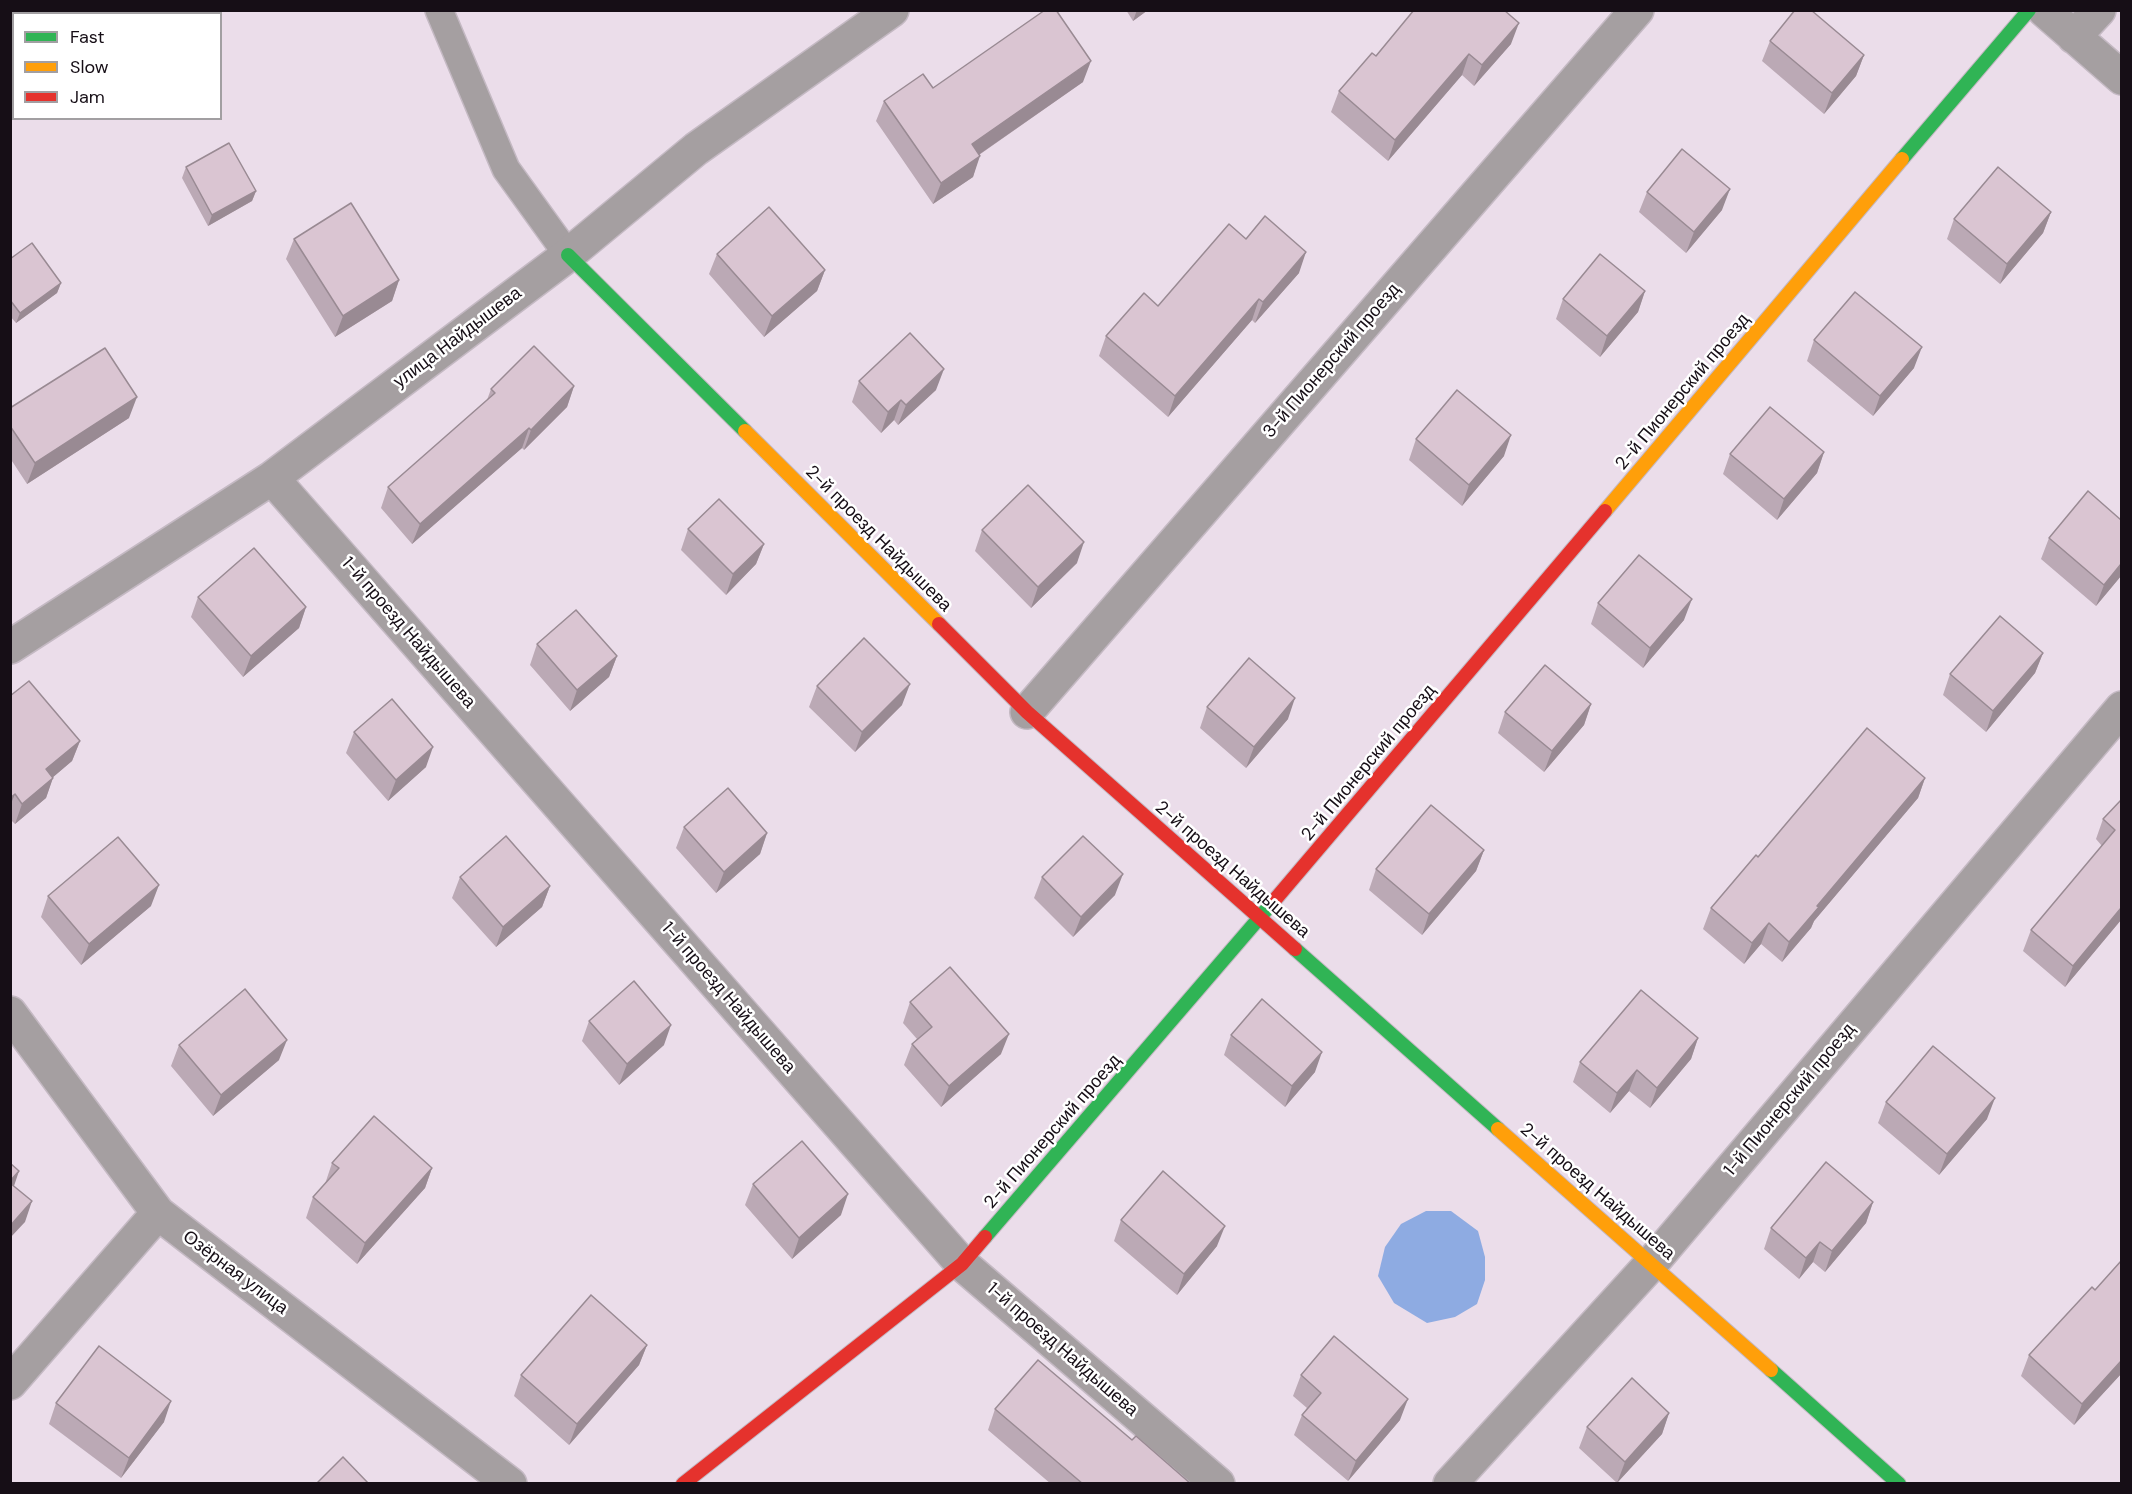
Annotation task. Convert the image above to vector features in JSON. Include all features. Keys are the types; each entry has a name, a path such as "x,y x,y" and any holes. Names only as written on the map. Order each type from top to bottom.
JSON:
{"street":[{"name":"улица Найдышева","path":"10,647 272,478 568,255 696,149 892,10"},
{"name":"3-й Пионерский проезд","path":"1027,712 1637,10"},
{"name":"2-й Пионерский проезд","path":"683,1484 962,1264 1260,918 2029,10"},
{"path":"2044,10 2121,78"},
{"path":"2074,37 2099,10"},
{"name":"2-й проезд Найдышева","path":"568,255 1027,712 1899,1484"},
{"name":"1-й проезд Найдышева","path":"272,478 962,1264 1218,1484"},
{"name":"1-й Пионерский проезд","path":"1450,1484 1652,1264 2121,708"},
{"name":"Озёрная улица","path":"10,1013 158,1214 510,1484"},
{"path":"10,1383 158,1214"}],"lane":[{"path":"439,10 506,169 568,255"}],"water":[{"path":"1426,1211 1451,1211 1478,1231 1485,1257 1485,1280 1477,1304 1455,1317 1427,1323 1394,1303 1378,1276 1385,1247 1401,1224"}],"building":[{"path":"1045,10 1056,10 1091,61 972,144 980,156 941,183 884,101 923,74 933,88"},
{"path":"1414,10 1504,10 1519,23 1482,65 1469,54 1395,140 1339,91 1372,53 1376,56"},
{"path":"1795,10 1811,10 1864,55 1832,93 1770,41"},
{"path":"229,143 256,191 212,215 186,167"},
{"path":"1682,149 1730,189 1694,232 1647,192"},
{"path":"1998,167 2051,212 2007,264 1954,219"},
{"path":"351,203 399,280 343,316 294,239"},
{"path":"769,207 825,270 772,316 717,254"},
{"path":"1265,216 1306,252 1263,302 1259,299 1175,396 1106,336 1144,293 1158,306 1229,224 1246,239"},
{"path":"32,243 61,283 20,313 10,300 10,259"},
{"path":"1600,254 1645,291 1607,336 1563,299"},
{"path":"1855,292 1922,347 1880,396 1814,340"},
{"path":"910,333 944,369 906,405 901,400 888,412 859,381"},
{"path":"534,346 574,386 531,430 529,428 420,524 388,487 495,393 491,389"},
{"path":"105,348 137,397 35,463 10,426 10,408"},
{"path":"1457,390 1511,435 1469,485 1416,439"},
{"path":"1770,407 1824,452 1784,499 1730,454"},
{"path":"1028,485 1084,542 1038,587 982,530"},
{"path":"2088,491 2121,520 2121,564 2104,585 2049,538"},
{"path":"719,499 764,544 733,574 688,529"},
{"path":"254,548 306,607 251,656 198,597"},
{"path":"1639,555 1692,599 1650,648 1598,603"},
{"path":"576,610 617,656 577,690 537,644"},
{"path":"2000,616 2043,653 1993,711 1950,674"},
{"path":"864,638 910,684 862,732 817,686"},
{"path":"1249,658 1295,698 1254,747 1207,707"},
{"path":"1545,665 1591,704 1552,751 1505,712"},
{"path":"29,681 80,741 46,769 53,778 22,804 15,794 10,798 10,696"},
{"path":"392,699 433,747 396,780 354,732"},
{"path":"1867,728 1925,778 1789,942 1769,923 1752,943 1711,908 1756,855 1758,857"},
{"path":"728,788 767,833 724,872 684,827"},
{"path":"2121,800 2121,908 2073,966 2031,930 2115,830 2103,819"},
{"path":"1431,805 1484,850 1429,914 1376,869"},
{"path":"506,836 550,886 503,927 460,877"},
{"path":"1083,836 1123,874 1081,917 1042,877"},
{"path":"118,837 159,885 89,944 48,896"},
{"path":"950,967 1009,1034 949,1086 912,1044 932,1027 910,1002"},
{"path":"634,981 671,1025 627,1064 589,1021"},
{"path":"245,989 287,1040 221,1095 179,1045"},
{"path":"1641,990 1698,1038 1657,1088 1637,1070 1617,1093 1580,1062"},
{"path":"1262,999 1322,1052 1292,1086 1231,1035"},
{"path":"1933,1046 1995,1098 1947,1154 1886,1102"},
{"path":"374,1116 432,1168 365,1243 313,1197 339,1168 332,1163"},
{"path":"802,1141 848,1194 799,1238 753,1184"},
{"path":"1826,1162 1873,1202 1832,1251 1820,1242 1806,1258 1771,1228"},
{"path":"10,1163 19,1171 10,1181"},
{"path":"1163,1171 1225,1226 1184,1274 1121,1220"},
{"path":"10,1183 32,1201 10,1226"},
{"path":"2121,1261 2121,1361 2082,1404 2029,1355 2092,1287 2095,1290"},
{"path":"591,1295 647,1345 577,1424 521,1375"},
{"path":"1334,1336 1408,1399 1356,1461 1302,1415 1321,1393 1301,1375"},
{"path":"99,1346 171,1401 129,1458 56,1403"},
{"path":"1038,1360 1132,1440 1136,1436 1191,1484 1083,1484 995,1409"},
{"path":"1632,1378 1669,1413 1625,1462 1587,1427"},
{"path":"343,1457 369,1484 316,1484"}],"traffic: fast":[{"path":"1902,159 2029,10"},
{"path":"568,255 745,431"},
{"path":"985,1237 1273,902"},
{"path":"1295,949 1498,1129"},
{"path":"1771,1370 1899,1484"}],"traffic: slow":[{"path":"1605,511 1902,159"},
{"path":"745,431 939,624"},
{"path":"1498,1129 1771,1370"}],"traffic: jam":[{"path":"1273,902 1605,511"},
{"path":"939,624 1027,712 1295,949"},
{"path":"683,1484 962,1264 985,1237"}]}
